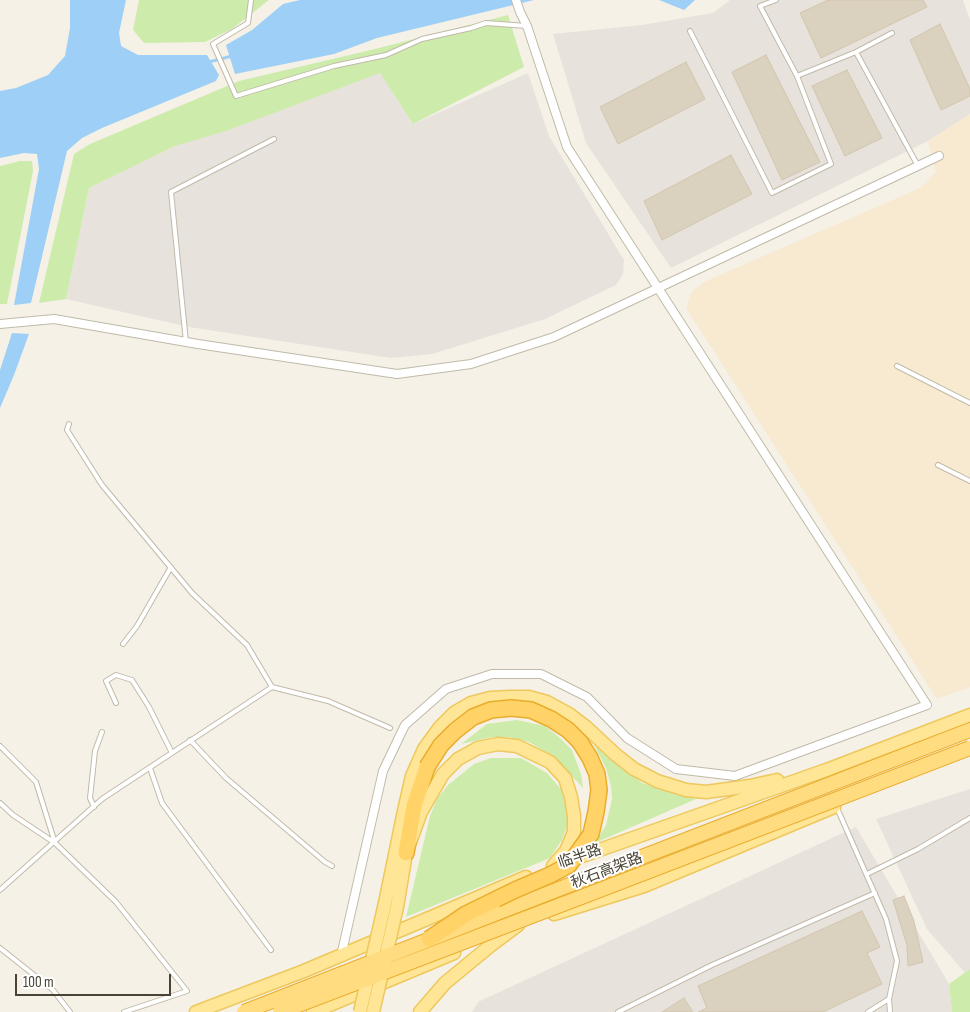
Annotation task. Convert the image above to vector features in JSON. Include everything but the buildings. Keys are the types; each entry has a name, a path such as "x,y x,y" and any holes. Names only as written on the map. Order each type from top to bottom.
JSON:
{"highway":[{"path":"406,852 414,806 427,767 441,745 473,717 492,710 511,708 531,710 551,719 568,730 580,742 590,758 597,774 599,790 596,812 591,834 569,865 466,914 429,939"},
{"path":"944,740 970,723"},
{"name":"秋石高架路","path":"244,1012 970,730"},
{"name":"秋石高架路","path":"280,1012 970,748"}],"main road":[{"path":"360,1012 412,776 424,748 440,727 454,713 470,703 490,698 510,697 529,697 547,702 569,714 586,727 634,769 657,781 686,790 706,792 750,786 829,769"},
{"name":"临半路","path":"196,1012 210,1010 304,972 553,866 829,769 970,715"},
{"path":"373,1012 397,907 406,852 421,812 443,774 458,759 478,748 498,744 517,746 550,762 565,778 571,797 574,832 566,851 553,866"},
{"path":"313,1012 518,925 644,886 970,748"},
{"path":"420,1011 445,983 518,925"}],"street":[{"path":"340,956 383,771 405,725 446,690 492,674 541,674 587,697 627,738 676,768 735,776 927,705 567,146 527,26 516,0"},
{"path":"0,324 54,319 186,342 397,374 472,364 554,337 939,156"}],"lane":[{"path":"251,0 248,23 213,44 236,96 334,66 386,55 422,39 486,23 527,26"},
{"path":"690,30 772,193 831,164 797,76 760,6 776,0"},
{"path":"797,76 856,52 892,33"},
{"path":"856,52 918,166"},
{"path":"186,342 171,192 274,139"},
{"path":"897,366 970,403"},
{"path":"69,424 67,430 102,485 192,593 247,646 272,687 328,702 390,728"},
{"path":"938,465 970,481"},
{"path":"123,644 137,626 171,567"},
{"path":"116,703 106,681 116,675 132,680 149,707 172,753"},
{"path":"0,890 102,800 272,687"},
{"path":"94,807 90,798 95,751 102,732"},
{"path":"190,740 226,778 332,866"},
{"path":"0,746 36,782 55,842"},
{"path":"150,768 162,803 271,950"},
{"path":"0,803 13,815 55,842 116,902 188,991 124,1012"},
{"path":"836,806 886,919 897,961 889,999 890,1012"},
{"path":"867,874 918,849 970,818"},
{"path":"618,1012 712,966 875,893"},
{"path":"0,948 53,990 70,1012"},
{"path":"868,1012 889,999"}],"shaded area":[{"path":"730,0 963,0 970,20 970,114 928,141 671,268 586,143 553,34 642,25 713,13"},
{"path":"380,73 413,124 528,73 549,136 624,260 623,274 616,285 545,319 432,354 391,358 189,327 66,299 89,188 175,146"},
{"path":"970,114 970,687 937,699 686,308 692,291 706,281 920,188 936,172 928,141"},
{"path":"970,789 970,969 965,973 927,929 876,819"},
{"path":"856,827 949,984 952,1012 472,1012 478,1002"}],"green space":[{"path":"139,0 269,0 232,29 205,42 144,43 133,30"},
{"path":"508,15 524,67 413,124 380,73 226,131 175,146 89,188 66,299 39,303 74,154 90,144 239,81"},
{"path":"20,161 32,161 33,171 7,304 0,304 0,166"},
{"path":"517,720 545,726 572,750 581,774 583,788 551,755 529,742 509,737 492,737 461,744 487,724"},
{"path":"594,745 642,783 676,795 696,799 595,843 606,825 612,799 606,768"},
{"path":"491,758 521,758 547,773 561,789 567,807 567,826 562,840 550,858 406,917 430,816 437,799 448,785 474,764"},
{"path":"970,969 970,1012 952,1012 949,984"}],"water":[{"path":"70,0 126,0 119,33 121,46 138,55 207,55 219,75 216,81 82,138 67,151 31,303 14,305 39,169 37,154 24,153 0,158 0,91 16,88 48,75 65,56 70,28"},
{"path":"300,0 534,0 377,38 334,54 235,74 226,45 252,30 283,4"},
{"path":"659,0 695,0 684,10"},
{"path":"12,333 29,334 0,408 0,370"}],"waterway":[{"path":"209,62 232,56"}]}
